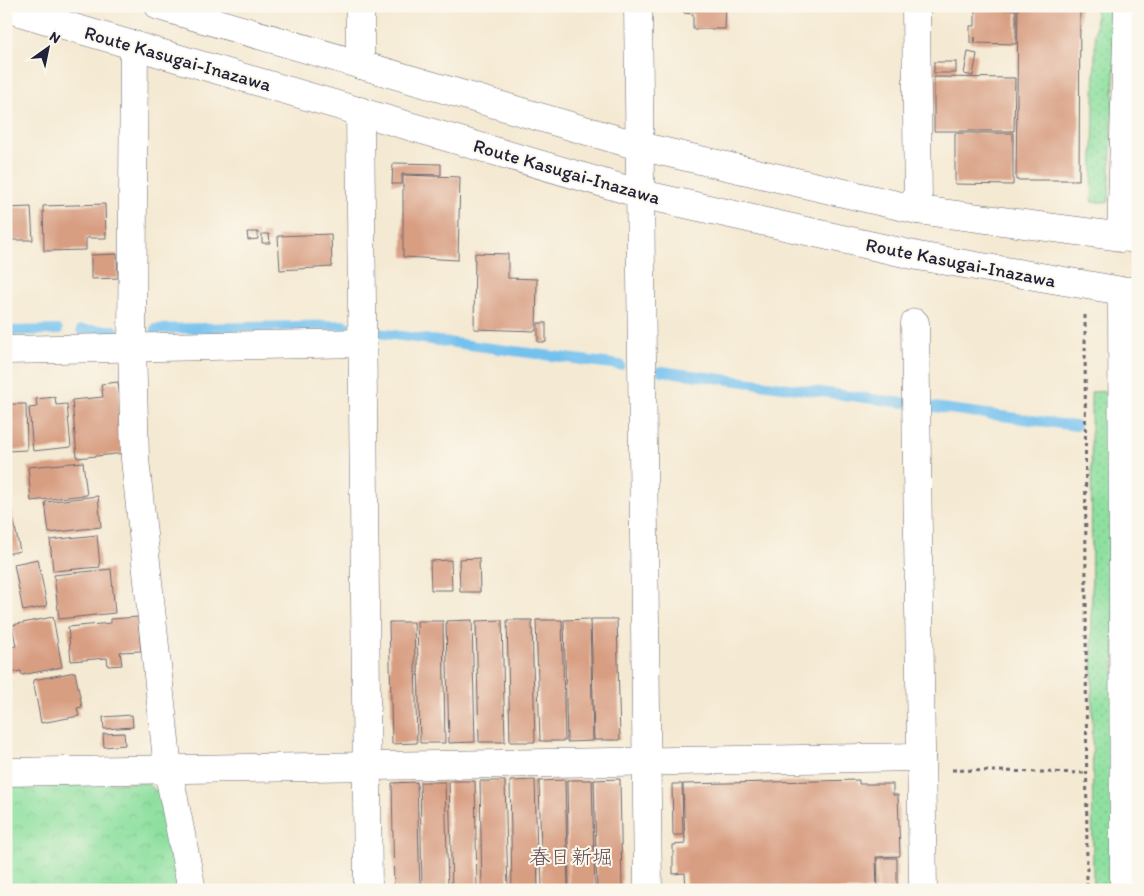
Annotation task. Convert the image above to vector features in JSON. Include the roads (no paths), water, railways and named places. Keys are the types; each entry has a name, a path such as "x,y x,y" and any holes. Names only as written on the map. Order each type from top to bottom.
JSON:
{"street":[{"path":"159,6 639,146 918,210 1131,239 1128,6"},
{"path":"360,6 360,64"},
{"path":"638,6 648,890"},
{"path":"916,6 918,210"},
{"name":"Route Kasugai-Inazawa","path":"6,8 641,194 918,256 1131,291"},
{"path":"134,45 132,348 135,459 168,770 192,890"},
{"path":"360,111 365,766 368,890"},
{"path":"1124,890 1131,291"},
{"path":"915,323 923,890"},
{"path":"6,350 363,343"},
{"path":"6,772 646,762 921,763"}],"waterway":[{"path":"155,329 345,325"},
{"path":"6,331 58,330"},
{"path":"81,330 114,330"},
{"path":"378,333 620,365"},
{"path":"661,371 904,403"},
{"path":"934,407 1076,426"}],"district":[{"name":"春日新堀","path":"571,857"}]}
